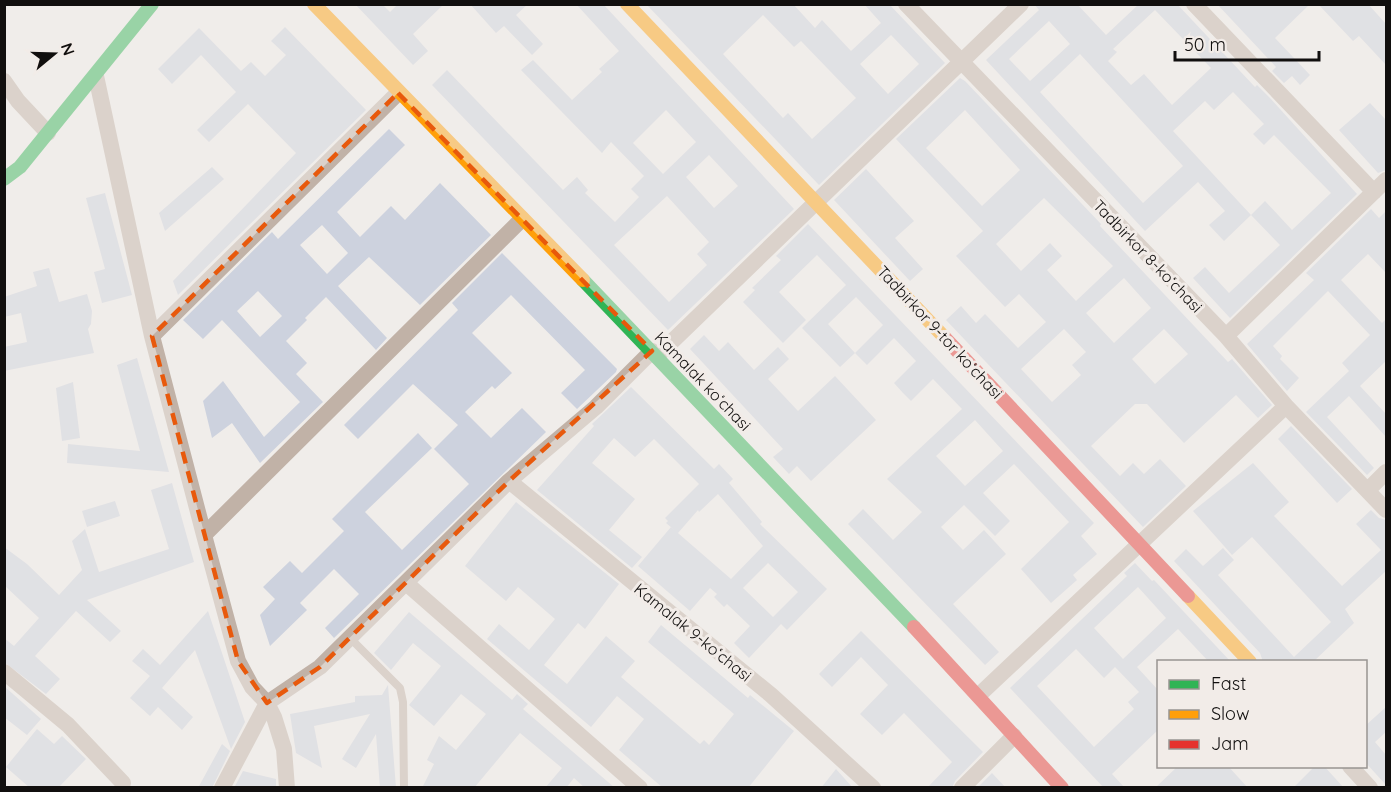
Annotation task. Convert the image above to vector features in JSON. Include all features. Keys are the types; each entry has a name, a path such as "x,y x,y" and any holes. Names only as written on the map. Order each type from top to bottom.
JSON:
{"street":[{"path":"4,179 20,167 152,4"},
{"name":"Kamalak koʻchasi","path":"314,4 398,93 654,353 979,695 1062,788"},
{"name":"Tadbirkor 9-tor koʻchasi","path":"627,4 818,203 1248,660"},
{"name":"Tadbirkor 8-koʻchasi","path":"906,4 1226,336 1286,406 1386,510"},
{"path":"222,788 267,704 320,667 509,481 596,407 818,203 1021,4"},
{"path":"1194,4 1380,186 1226,336"},
{"path":"96,76 152,336 204,535 238,661 252,687 267,704 284,749 287,788"},
{"path":"4,81 18,101 48,133"},
{"path":"152,336 398,93"},
{"path":"204,535 522,219"},
{"path":"979,695 1286,406"},
{"path":"1368,490 1386,472"},
{"name":"Kamalak 9-koʻchasi","path":"509,481 771,695 873,788"},
{"path":"406,583 640,788"},
{"path":"4,672 68,724 123,783"},
{"path":"962,788 1014,736"},
{"path":"1352,768 1370,788"}],"lane":[{"path":"350,638 400,688 403,702 404,788"}],"highlighted area":[{"path":"398,93 652,351 509,481 320,667 267,703 238,661 152,336"}],"building":[{"path":"355,4 382,4 390,12 398,4 444,4 413,34 428,51 413,65"},
{"path":"470,4 528,4 516,15 543,44 532,55 504,26 496,33"},
{"path":"576,4 603,4 794,209 668,330 432,85 447,70 563,190 577,177 588,190 585,193 615,222 639,197 631,189 644,176 611,142 602,153 521,70 533,60 572,100 602,72 599,69 619,51","holes":["666,110 696,142 663,174 633,143","709,155 738,186 714,208 686,177","667,196 709,242 697,254 707,265 669,302 614,245"]},
{"path":"646,4 793,4 815,28 822,20 851,51 881,23 864,4 889,4 945,63 819,185","holes":["763,15 794,47 801,41 856,98 812,139 788,113 783,118 723,54","891,35 919,64 888,94 860,64"]},
{"path":"1034,4 1077,4 1106,35 1139,4 1177,4 1255,87 1257,85 1269,97 1357,194 1230,318 1193,278 1205,267 1229,293 1280,245 1251,215 1224,241 1209,225 1225,211 1198,182 1145,231 986,60 1039,10","holes":["1155,10 1211,68 1172,105 1144,74 1131,85 1108,61 1117,52 1113,49","1049,21 1070,44 1030,81 1009,59","1080,54 1183,166 1143,203 1040,92","1233,92 1264,124 1253,134 1264,145 1274,135 1331,193 1292,230 1265,201 1251,215 1173,131 1205,101 1214,110"]},
{"path":"1217,4 1310,4 1275,38 1310,75 1300,85 1292,76 1284,83 1272,71 1276,67"},
{"path":"1318,4 1368,4 1386,24 1386,65 1359,36 1353,41"},
{"path":"285,27 366,110 178,295 173,281 296,153 248,104 209,142 197,130 236,92 201,55 172,84 158,69 199,28 241,71 251,62 265,76 286,55 271,41"},
{"path":"960,78 965,81 1228,362 1232,359 1272,405 1258,418 1236,395 1184,443 1147,404 1135,404 1091,446 1120,476 1133,463 1144,474 1160,459 1186,486 1143,527 946,320 961,306 976,323 985,314 1018,348 1046,322 1019,294 1005,307 956,256 983,231 896,139","holes":["965,110 1020,170 982,206 926,148","1044,198 1113,266 1076,301 1047,270 1062,256 1050,243 1021,271 996,244","1124,278 1151,308 1114,343 1086,313","1064,329 1086,352 1072,365 1081,375 1052,402 1021,369","1164,329 1188,354 1155,384 1132,359"]},
{"path":"1370,103 1386,120 1386,170 1378,173 1339,130"},
{"path":"389,129 405,145 337,212 360,237 391,206 405,220 440,183 491,235 420,305 369,257 338,286 387,338 376,350 326,297 286,341 307,363 296,374 323,402 260,463 232,423 212,438 203,401 223,381 264,437 300,402 222,320 203,339 183,320 272,232 278,239","holes":["322,225 348,253 327,274 300,245","258,291 282,316 260,337 237,311"]},
{"path":"212,167 224,179 165,231 159,213"},
{"path":"866,169 914,221 895,238 923,269 910,281 834,200"},
{"path":"105,193 132,295 102,303 94,272 105,269 86,198"},
{"path":"1371,209 1379,218 1386,211 1386,273 1368,254 1341,280 1382,323 1386,319 1386,361 1360,386 1386,414 1386,437 1349,396 1327,417 1374,468 1367,475 1306,412 1349,371 1342,363 1370,335 1328,291 1273,346 1282,356 1280,359 1299,378 1287,391 1247,344 1314,280 1306,273"},
{"path":"808,224 1094,523 1081,536 1097,554 1073,575 1077,580 1051,603 1021,569 1069,522 1014,464 983,493 1010,521 995,536 964,505 941,527 963,550 984,530 1006,554 953,604 999,652 985,665 848,524 863,509 893,540 922,512 887,479 962,409 933,379 911,401 903,393 894,383 916,361 894,338 867,365 855,353 840,367 802,328 846,285 817,255 779,292 806,320 783,343 743,302 755,290 752,288 781,260 776,256","holes":["856,297 883,325 855,353 828,324","975,420 1003,451 965,486 936,456"]},
{"path":"502,253 617,369 616,372 577,409 561,393 585,370 511,295 472,333 512,373 495,389 492,386 465,412 491,438 522,408 546,432 334,638 325,628 359,594 334,569 300,603 307,610 270,646 260,615 275,599 263,587 290,561 302,573 344,531 332,519 418,433 432,448 365,512 402,550 469,484 434,449 458,425 413,384 358,439 344,425 458,310 452,303"},
{"path":"49,268 59,302 87,294 92,311 91,324 88,329 94,353 4,371 4,347 27,342 21,313 4,317 4,297 37,286 33,272"},
{"path":"704,335 719,351 728,342 754,370 778,347 789,359 768,379 798,411 835,376 876,420 811,481 797,466 789,474 773,457 783,449 690,349"},
{"path":"137,358 169,472 67,463 68,444 140,451 117,365"},
{"path":"73,382 80,438 62,441 56,388"},
{"path":"631,387 714,469 719,464 733,479 729,483 762,522 760,524 827,589 787,630 781,624 749,658 734,643 750,626 727,604 724,607 714,597 717,594 710,588 690,611 638,566 671,527 666,523 668,521 665,518 699,484 654,439 635,457 614,438 592,463 635,499 609,530 642,557 632,568 537,490 594,426 592,424","holes":["718,494 763,546 731,579 678,533 698,510 699,512","768,563 798,592 773,617 743,588"]},
{"path":"1291,426 1352,489 1337,503 1278,439"},
{"path":"1253,463 1289,502 1274,516 1342,586 1381,550 1356,524 1371,510 1379,518 1386,520 1386,571 1345,609 1354,623 1315,660 1262,660 1260,653 1174,561 1186,549 1203,566 1223,548 1234,560 1218,575 1294,657 1331,622 1252,537 1232,555 1193,511"},
{"path":"172,483 194,562 87,600 121,631 110,642 76,611 35,656 60,679 46,694 4,662 4,638 14,646 39,618 4,585 4,547 27,564 59,595 82,570 72,541 85,529 99,572 169,549 151,490"},
{"path":"115,501 120,516 87,527 82,511"},
{"path":"516,502 619,584 585,629 578,623 544,665 567,684 606,636 635,661 621,677 700,744 704,740 709,745 734,714 648,642 661,625 748,698 750,695 794,731 748,788 663,788 619,750 644,719 617,696 591,727 487,639 499,624 529,650 555,619 518,587 506,601 465,566"},
{"path":"1135,563 1229,660 1207,660 1178,629 1137,667 1157,689 1157,731 1112,774 1125,788 1104,788 1010,688 1127,576 1124,573","holes":["1138,587 1166,618 1123,659 1094,628","1076,649 1104,678 1115,667 1139,692 1128,702 1134,709 1094,747 1037,686"]},
{"path":"208,611 245,722 231,749 195,650 162,688 193,717 182,730 158,707 150,716 130,698 150,676 132,661 143,649 160,665"},
{"path":"409,612 512,700 517,694 528,704 523,709 615,788 585,788 574,778 566,788 545,788 562,768 520,733 474,788 422,788 434,764 427,760 439,736 456,750 486,714 461,694 434,726 409,705 441,666 413,643 391,670 374,653"},
{"path":"861,631 983,752 955,781 952,788 927,788 952,762 904,713 882,735 860,714 888,685 861,657 832,687 819,674"},
{"path":"388,685 396,788 380,788 376,734 356,768 342,759 370,714 314,726 322,768 296,753 290,714 355,702 355,696 382,695"},
{"path":"4,686 41,719 27,735 4,717"},
{"path":"1386,707 1386,732 1375,742 1386,755 1386,785 1367,764 1367,724"},
{"path":"37,729 54,744 62,736 86,759 58,788 30,788 6,767"},
{"path":"222,744 230,751 212,788 198,788"},
{"path":"1176,768 1230,768 1248,788 1155,788"},
{"path":"1313,768 1326,768 1344,788 1293,788"},
{"path":"836,769 853,788 821,788"},
{"path":"243,771 276,779 276,788 234,788"},
{"path":"992,773 1006,788 977,788"}],"traffic: fast":[{"path":"4,179 20,167 152,4"},
{"path":"583,280 914,627"}],"traffic: slow":[{"path":"314,4 583,280"},
{"path":"627,4 945,338"},
{"path":"1188,596 1248,660"}],"traffic: jam":[{"path":"945,338 1188,596"},
{"path":"914,627 1062,788"}]}
